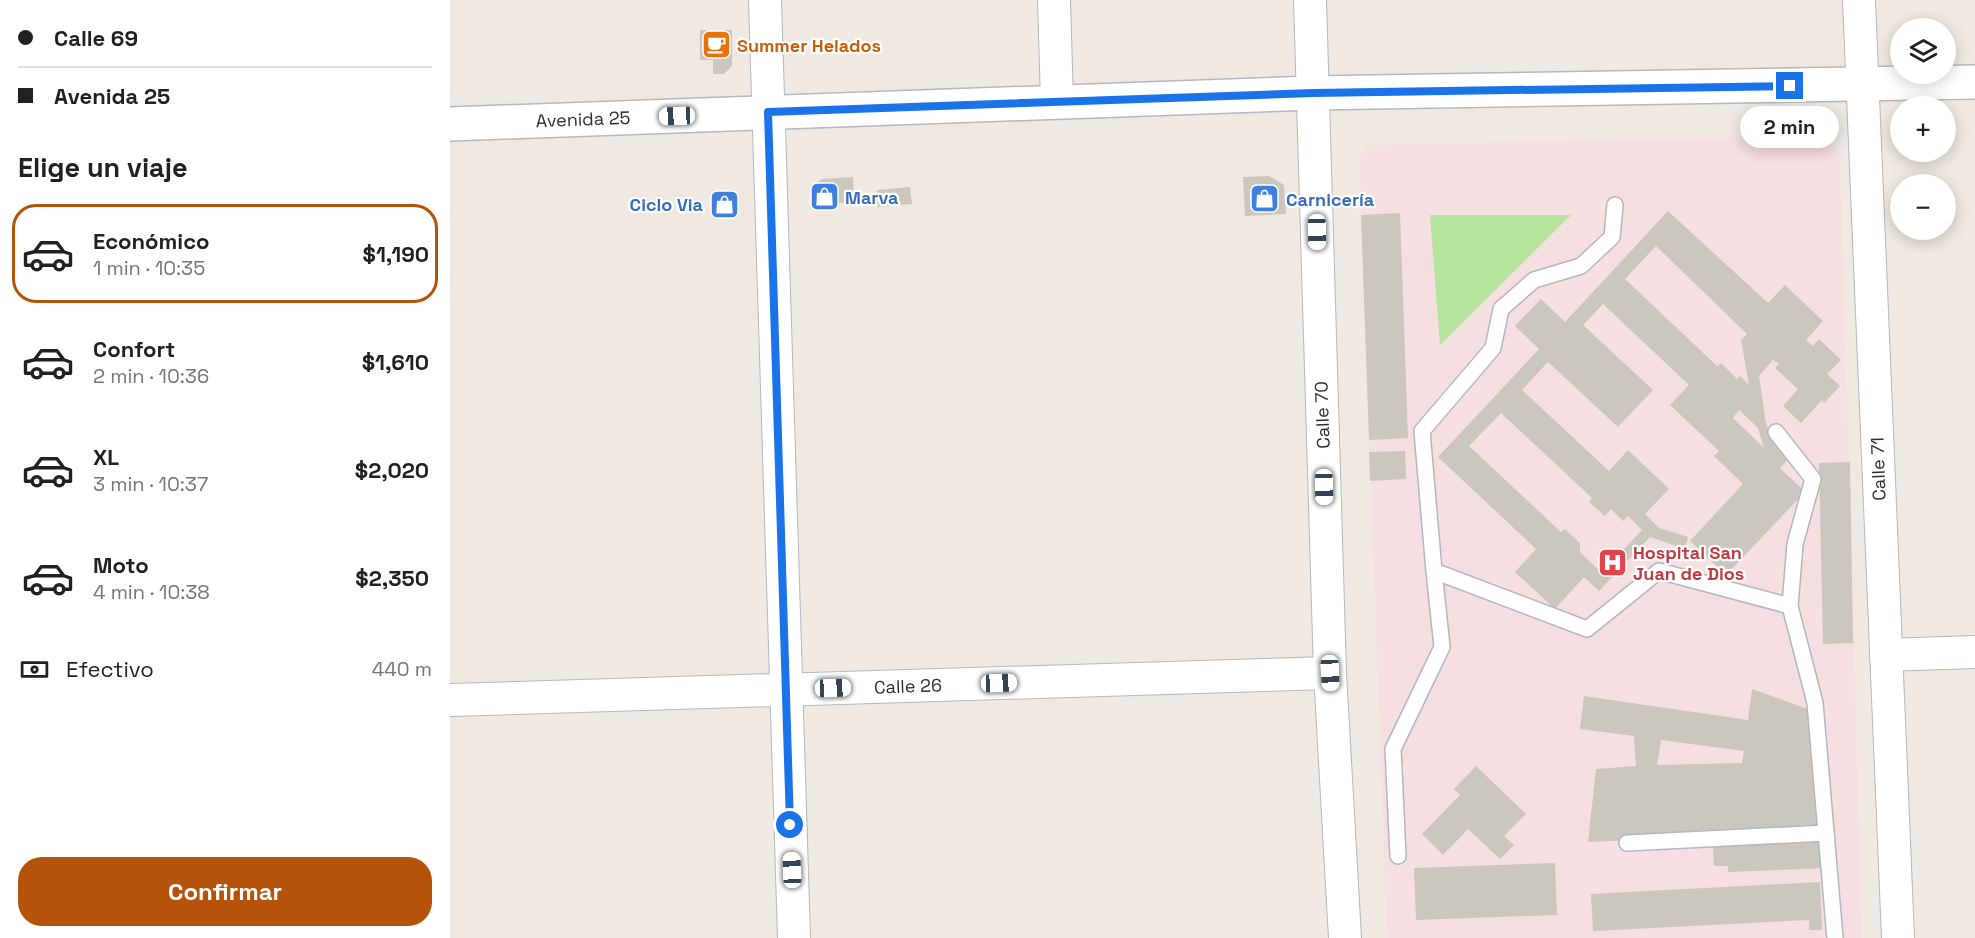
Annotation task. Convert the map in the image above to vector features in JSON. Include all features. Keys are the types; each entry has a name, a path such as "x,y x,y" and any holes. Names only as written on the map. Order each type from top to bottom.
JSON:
{"street":[{"path":"765,0 794,938"},
{"path":"1054,0 1057,102"},
{"name":"Calle 70","path":"1310,0 1330,673 1345,938"},
{"name":"Calle 71","path":"1859,0 1898,938"},
{"name":"Avenida 25","path":"450,124 1313,93 1975,82"},
{"path":"1886,655 1975,652"},
{"name":"Calle 26","path":"450,700 1330,673"}],"lane":[{"path":"1398,856 1393,749 1442,647 1422,431 1493,348 1501,309 1534,280 1581,266 1612,237 1615,205"},
{"path":"1776,432 1813,479 1795,544 1790,606 1815,703 1835,938"},
{"path":"1434,571 1587,629 1659,571 1790,606"},
{"path":"1627,843 1826,833"}],"shaded area":[{"name":"Hospital San Juan de Dios","path":"1822,136 1840,155 1862,938 1387,938 1359,156 1369,145"}],"green space":[{"path":"1430,215 1571,215 1440,345"}],"building":[{"name":"Summer Helados","path":"700,30 732,30 732,66 724,74 713,74 713,60 700,60"},
{"name":"Carnicería","path":"1269,176 1284,185 1286,214 1245,216 1243,177"},
{"path":"853,177 854,202 811,204 811,187 822,179"},
{"path":"910,187 912,204 878,207 877,190"},
{"path":"1668,211 1768,303 1785,285 1823,321 1806,340 1813,346 1819,339 1841,360 1827,374 1840,386 1824,403 1822,400 1801,423 1783,406 1798,389 1775,368 1779,364 1773,360 1759,376 1766,423 1774,444 1789,458 1780,468 1805,492 1726,575 1690,541 1743,484 1714,456 1719,451 1670,405 1689,385 1603,304 1583,325 1653,390 1618,427 1548,362 1522,390 1609,471 1628,450 1669,489 1645,514 1659,528 1688,537 1685,549 1650,537 1599,591 1584,577 1555,609 1515,572 1536,549 1438,457 1539,349 1515,326 1541,299 1565,322","holes":["1656,246 1747,334 1741,340 1749,385 1740,376 1737,379 1721,363 1717,366 1625,279","1739,410 1758,428 1764,448 1733,418","1501,413 1592,498 1589,502 1605,516 1611,509 1623,521 1628,516 1642,530 1602,573 1580,552 1580,543 1565,529 1561,532 1469,446"]},
{"path":"1400,213 1408,438 1369,440 1361,215"},
{"path":"1405,451 1406,479 1370,481 1369,452"},
{"path":"1850,462 1853,643 1823,644 1819,463"},
{"path":"1752,689 1819,713 1826,868 1728,872 1728,866 1714,866 1712,837 1588,842 1596,769 1636,766 1634,736 1580,729 1584,696 1748,720","holes":["1661,740 1744,751 1742,763 1657,765"]},
{"path":"1476,766 1526,814 1504,836 1514,845 1500,859 1468,829 1443,855 1422,834 1460,795 1454,789"},
{"path":"1555,863 1557,915 1416,920 1414,868"},
{"path":"1820,882 1822,930 1809,930 1809,920 1593,931 1591,894"}],"place":[{"name":"Summer Helados","path":"716,45"},
{"name":"Marva","path":"824,197"},
{"name":"Carnicería","path":"1265,199"},
{"name":"Ciclo Via","path":"724,204"},
{"name":"Hospital San Juan de Dios","path":"1612,562"}],"route":[{"path":"790,825 768,112 1313,93 1790,86"}]}
